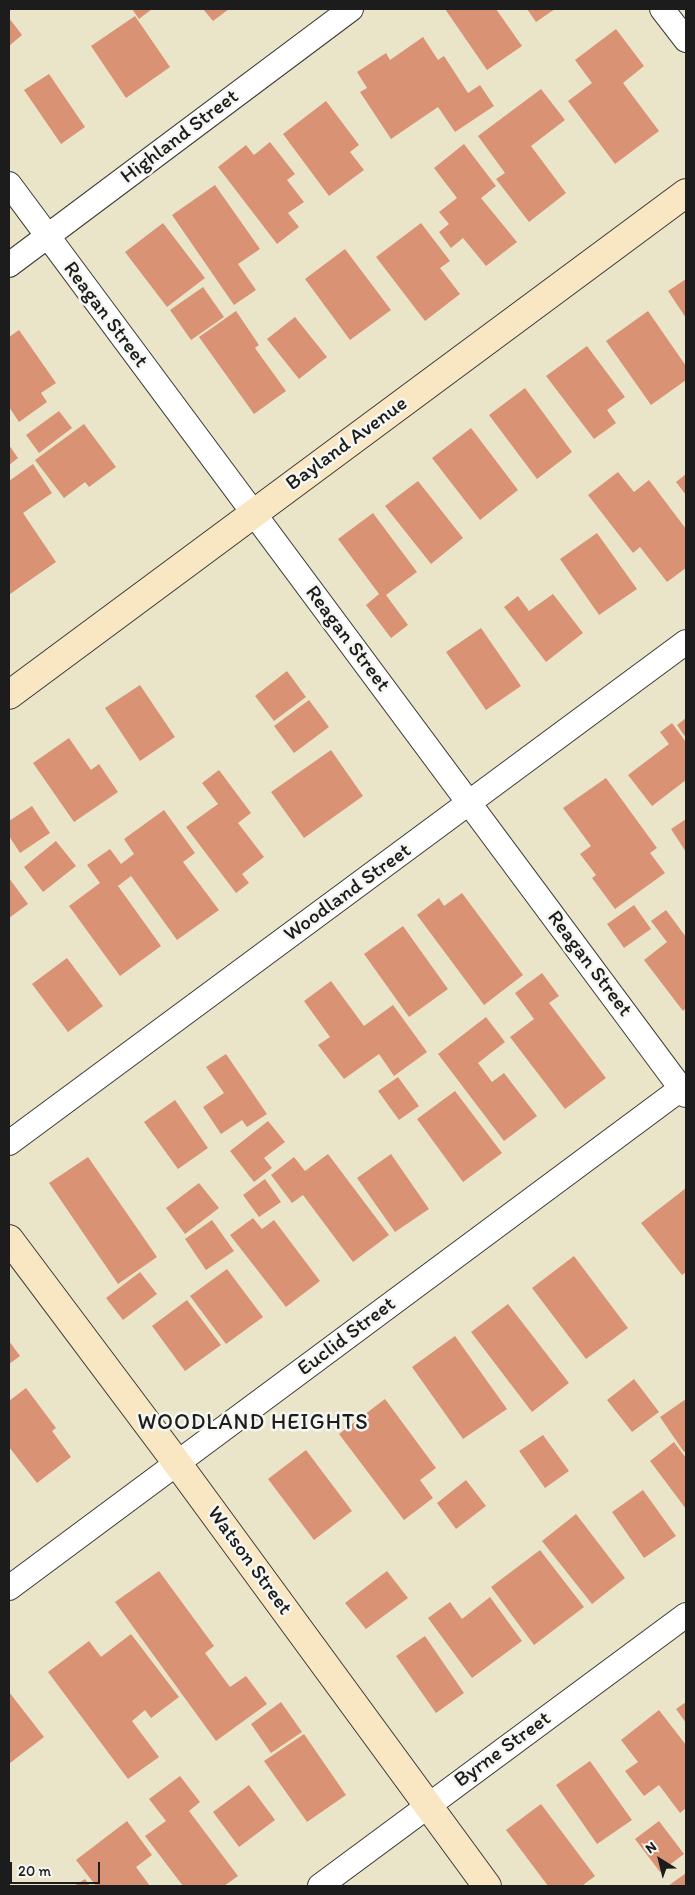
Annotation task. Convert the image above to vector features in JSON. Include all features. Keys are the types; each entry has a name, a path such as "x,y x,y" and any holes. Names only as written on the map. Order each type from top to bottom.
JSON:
{"street":[{"name":"Highland Street","path":"9,265 352,9"},
{"path":"662,9 686,40"},
{"name":"Reagan Street","path":"9,184 685,1090"},
{"name":"Bayland Avenue","path":"9,695 686,193"},
{"name":"Woodland Street","path":"9,1143 686,642"},
{"name":"Euclid Street","path":"9,1588 685,1090"},
{"name":"Watson Street","path":"9,1239 178,1463 487,1886"},
{"name":"Byrne Street","path":"320,1886 686,1615"}],"building":[{"path":"132,9 152,9 139,19"},
{"path":"203,9 229,9 213,21"},
{"path":"445,9 496,9 522,46 487,70"},
{"path":"527,9 555,9 536,22"},
{"path":"135,16 170,67 126,98 91,46"},
{"path":"9,18 22,35 9,46"},
{"path":"616,29 644,66 623,83 659,131 615,164 568,101 592,83 575,60"},
{"path":"423,37 438,60 444,56 468,93 480,85 494,106 455,132 438,107 391,139 360,92 367,88 357,72 386,53 390,60"},
{"path":"49,74 85,127 61,144 24,90"},
{"path":"541,89 565,120 531,146 566,193 529,222 496,179 505,173 478,136"},
{"path":"326,101 359,145 350,152 364,170 329,196 283,134"},
{"path":"270,142 295,174 287,180 304,202 288,213 299,227 277,244 218,167 246,145 254,155"},
{"path":"464,144 496,186 481,198 517,242 486,266 463,238 451,248 439,232 449,224 439,212 457,198 434,168"},
{"path":"215,185 260,249 238,264 256,290 234,305 172,215"},
{"path":"163,223 205,278 167,307 125,252"},
{"path":"421,223 450,261 440,268 460,294 425,321 376,257"},
{"path":"345,249 391,310 350,340 305,279"},
{"path":"686,279 686,318 668,291"},
{"path":"203,287 224,317 191,340 170,310"},
{"path":"236,311 259,345 255,348 286,391 254,414 199,337"},
{"path":"648,311 686,366 686,380 651,405 606,341"},
{"path":"295,317 327,357 299,379 267,339"},
{"path":"19,330 56,383 41,393 47,402 19,422 9,407 9,337"},
{"path":"587,346 625,397 607,410 616,423 594,439 546,376"},
{"path":"525,388 572,452 537,479 489,415"},
{"path":"59,411 72,428 39,453 26,435"},
{"path":"84,424 116,467 89,487 85,482 64,498 35,460"},
{"path":"471,428 518,490 480,520 432,458"},
{"path":"9,445 18,458 9,465"},
{"path":"33,464 52,493 23,513 56,562 10,594 9,481"},
{"path":"618,472 634,492 649,480 686,529 686,568 667,582 640,547 633,553 588,495"},
{"path":"686,474 686,495 676,482"},
{"path":"418,481 463,538 431,564 385,506"},
{"path":"373,513 417,572 386,595 408,625 391,638 366,605 379,594 338,539"},
{"path":"597,533 637,589 599,615 560,559"},
{"path":"553,594 583,633 546,662 504,607 518,596 529,611"},
{"path":"481,628 521,686 486,710 446,652"},
{"path":"287,671 306,697 274,721 255,696"},
{"path":"140,685 175,737 140,761 105,708"},
{"path":"309,700 329,727 294,753 274,726"},
{"path":"686,718 686,738 677,725"},
{"path":"672,723 686,742 686,780 652,806 628,775 669,744 660,732"},
{"path":"69,738 91,770 99,764 118,792 74,822 33,763"},
{"path":"331,750 363,796 304,838 271,792"},
{"path":"219,770 251,813 238,823 264,857 242,874 249,883 236,893 186,827 218,804 202,783"},
{"path":"606,778 657,848 650,853 665,873 615,909 592,878 596,875 580,854 591,846 563,808"},
{"path":"32,806 50,833 20,853 9,836 9,821"},
{"path":"164,810 195,853 183,862 219,910 177,940 131,876 118,886 161,946 120,976 69,906 100,883 87,865 110,849 121,864 134,854 124,839"},
{"path":"686,819 686,852 671,829"},
{"path":"56,841 76,866 43,892 24,867"},
{"path":"9,878 28,904 9,918"},
{"path":"462,893 523,975 484,1005 417,915 439,898 444,906"},
{"path":"634,905 651,929 624,948 607,924"},
{"path":"666,910 686,937 686,1008 683,1011 644,960 667,942 651,921"},
{"path":"403,926 448,989 409,1017 364,954"},
{"path":"67,958 103,1006 68,1032 32,984"},
{"path":"542,973 559,996 549,1003 606,1078 565,1109 510,1037 534,1019 515,993"},
{"path":"331,981 364,1026 393,1005 427,1052 394,1076 379,1054 344,1079 318,1045 330,1037 304,1001"},
{"path":"486,1017 505,1042 478,1063 492,1082 504,1073 537,1116 504,1141 438,1054"},
{"path":"226,1054 267,1114 247,1127 242,1120 221,1134 203,1107 224,1093 206,1067"},
{"path":"398,1077 419,1106 399,1120 378,1091"},
{"path":"455,1091 502,1153 463,1182 417,1119"},
{"path":"175,1100 208,1148 178,1169 144,1122"},
{"path":"268,1121 285,1142 264,1158 272,1168 254,1182 230,1151"},
{"path":"328,1154 389,1235 353,1262 303,1195 292,1203 271,1175 294,1157 305,1171"},
{"path":"391,1154 429,1209 395,1232 357,1178"},
{"path":"88,1157 157,1257 118,1284 49,1183"},
{"path":"265,1179 281,1202 259,1217 243,1195"},
{"path":"199,1183 219,1208 185,1234 166,1208"},
{"path":"686,1188 686,1272 682,1275 641,1223"},
{"path":"253,1218 262,1229 274,1220 320,1281 286,1307 230,1235"},
{"path":"212,1220 234,1251 206,1270 185,1239"},
{"path":"574,1256 628,1328 586,1359 532,1288"},
{"path":"227,1269 263,1317 226,1344 190,1296"},
{"path":"140,1272 157,1294 123,1320 106,1298"},
{"path":"187,1300 221,1345 185,1371 152,1326"},
{"path":"508,1304 569,1383 532,1412 471,1332"},
{"path":"455,1336 507,1409 463,1439 412,1367"},
{"path":"9,1341 20,1356 9,1364"},
{"path":"634,1379 659,1412 632,1432 607,1400"},
{"path":"26,1388 56,1428 52,1431 71,1457 37,1483 9,1447 9,1401"},
{"path":"385,1399 436,1468 420,1480 433,1498 404,1520 339,1434"},
{"path":"686,1399 686,1451 684,1452 660,1417"},
{"path":"543,1435 569,1471 545,1488 519,1451"},
{"path":"674,1442 686,1458 686,1509 650,1461"},
{"path":"306,1450 352,1511 314,1540 268,1479"},
{"path":"466,1480 486,1506 456,1529 437,1503"},
{"path":"643,1490 676,1536 644,1558 612,1512"},
{"path":"576,1514 625,1578 592,1604 542,1541"},
{"path":"540,1550 584,1607 534,1645 491,1587"},
{"path":"159,1571 214,1646 205,1653 230,1687 246,1676 267,1704 216,1741 115,1602"},
{"path":"387,1571 408,1598 366,1629 345,1603"},
{"path":"490,1597 522,1641 472,1678 428,1618 450,1602 462,1619"},
{"path":"131,1634 179,1697 151,1718 145,1710 132,1721 159,1757 128,1779 48,1672 89,1641 101,1657"},
{"path":"425,1636 464,1693 436,1713 396,1656"},
{"path":"9,1692 44,1737 10,1763 9,1762"},
{"path":"281,1702 302,1732 271,1753 251,1724"},
{"path":"686,1702 686,1723 676,1709"},
{"path":"659,1710 686,1745 686,1808 680,1813 659,1785 644,1796 625,1771 638,1762 621,1740"},
{"path":"304,1734 346,1795 307,1822 264,1761"},
{"path":"590,1761 632,1820 597,1844 556,1785"},
{"path":"180,1776 200,1802 189,1811 238,1876 224,1886 183,1886 145,1836 166,1821 149,1799"},
{"path":"249,1785 275,1820 239,1847 213,1812"},
{"path":"541,1804 595,1876 582,1886 548,1886 506,1830"},
{"path":"127,1821 152,1855 136,1867 150,1886 96,1886 76,1860"},
{"path":"659,1821 684,1854 660,1872 635,1839"},
{"path":"686,1873 686,1886 668,1886"},
{"path":"85,1879 90,1886 74,1886"}],"district":[{"name":"WOODLAND HEIGHTS","path":"253,1423"}]}
